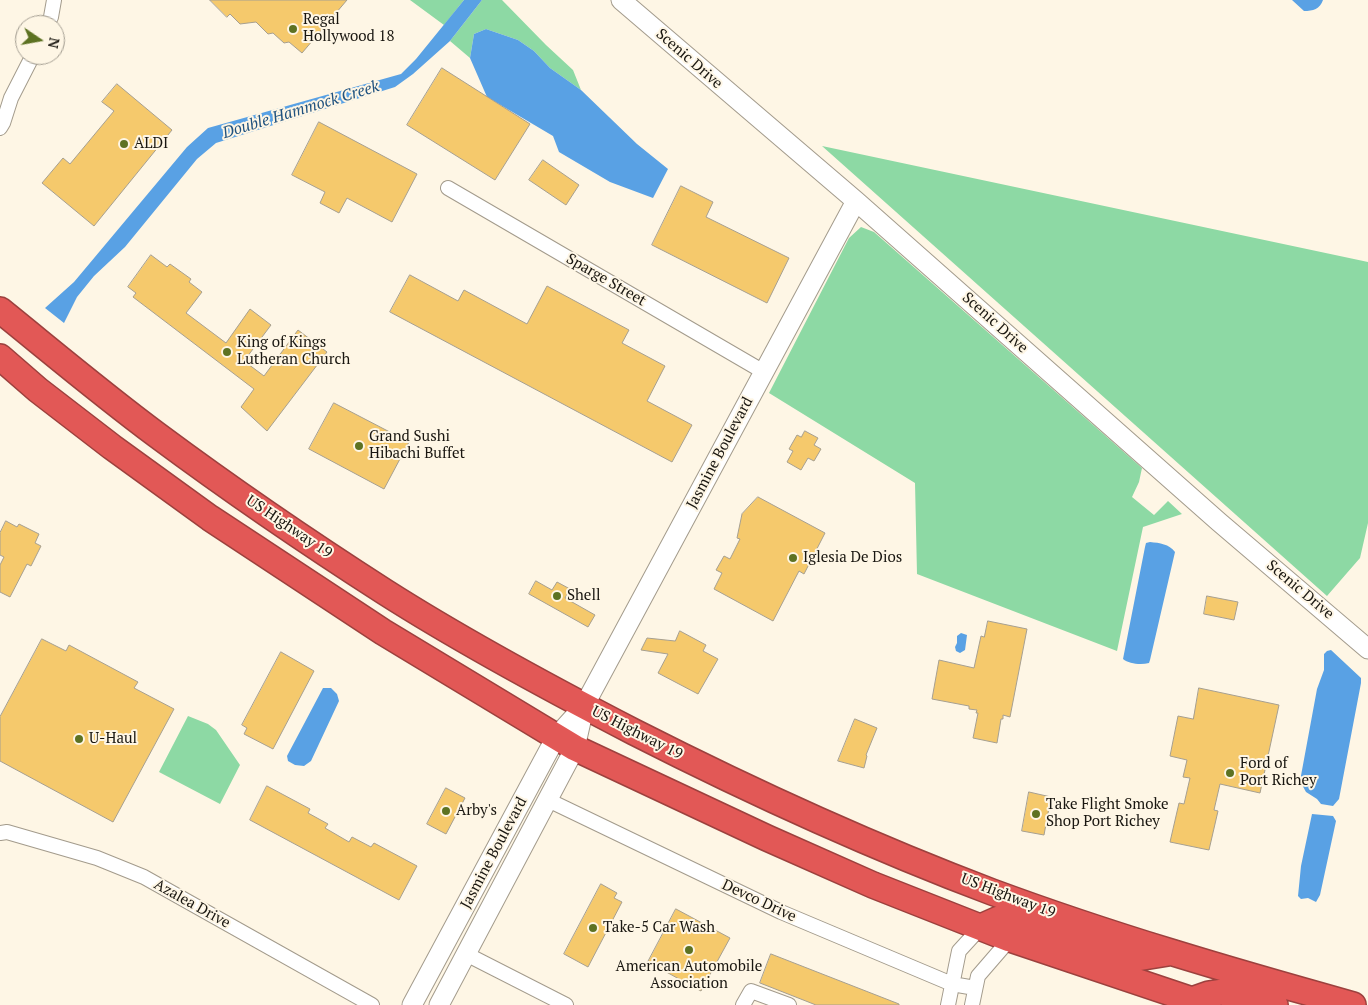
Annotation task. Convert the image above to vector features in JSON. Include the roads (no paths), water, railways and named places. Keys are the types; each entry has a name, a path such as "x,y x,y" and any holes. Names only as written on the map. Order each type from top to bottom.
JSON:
{"highway":[{"name":"US Highway 19","path":"0,310 155,434 310,542 388,594 466,641 584,706 789,808 989,891 1064,918 1170,952 1353,1005"},
{"path":"0,358 112,448 217,523 383,632 565,743 784,846 872,885 1010,939 1200,1003 1209,994 1222,992 1275,1005"},
{"path":"981,927 999,919 1009,919 1131,959 1170,952"}],"street":[{"path":"51,15 54,0"},
{"name":"Scenic Drive","path":"621,0 856,200 1219,522 1368,648"},
{"path":"0,128 11,98 28,65"},
{"path":"0,111 11,98"},
{"name":"Sparge Street","path":"448,188 764,372"},
{"name":"Jasmine Boulevard","path":"412,1005 478,882 565,743 856,200"},
{"name":"Jasmine Boulevard","path":"439,1005 548,800 565,743"},
{"name":"Devco Drive","path":"548,800 781,912 952,984 976,988"},
{"name":"Azalea Drive","path":"0,833 7,832 97,858 144,877 372,1005"},
{"path":"478,882 498,894"},
{"path":"948,1005 959,951 981,927"},
{"path":"972,1005 978,976 1010,939"},
{"path":"466,954 566,1005"},
{"path":"743,1005 751,991 788,1005"}],"water":[{"name":"Double Hammock Creek","path":"464,0 482,0 450,41 413,74 395,87 216,143 197,159 125,247 94,276 77,297 64,323 45,308 74,282 187,147 208,128 401,74 416,59"},
{"path":"1292,0 1323,0 1316,9 1304,11"},
{"path":"486,29 518,40 534,51 550,68 581,90 637,144 668,169 653,198 610,182 559,152 553,136 487,97 470,58 474,34"},
{"path":"1146,543 1161,543 1175,552 1149,663 1135,664 1123,659 1145,547"},
{"path":"961,633 967,635 965,650 960,653 956,651 955,647 957,636"},
{"path":"1331,650 1361,678 1339,799 1333,806 1321,804 1306,792 1300,781 1317,689 1324,670 1324,654"},
{"path":"323,688 331,688 337,694 339,701 311,761 304,766 295,765 288,761 287,756"},
{"path":"1312,814 1333,816 1336,821 1320,895 1316,902 1308,898 1301,899 1298,896 1301,866"}],"place":[{"name":"Regal Hollywood 18","path":"293,29"},
{"name":"ALDI","path":"124,144"},
{"name":"King of Kings Lutheran Church","path":"227,352"},
{"name":"Grand Sushi Hibachi Buffet","path":"359,446"},
{"name":"Iglesia De Dios","path":"793,558"},
{"name":"Shell","path":"557,596"},
{"name":"U-Haul","path":"79,739"},
{"name":"Ford of Port Richey","path":"1230,773"},
{"name":"Arby's","path":"446,811"},
{"name":"Take Flight Smoke Shop Port Richey","path":"1036,814"},
{"name":"Take-5 Car Wash","path":"593,928"},
{"name":"American Automobile Association","path":"689,950"}]}
